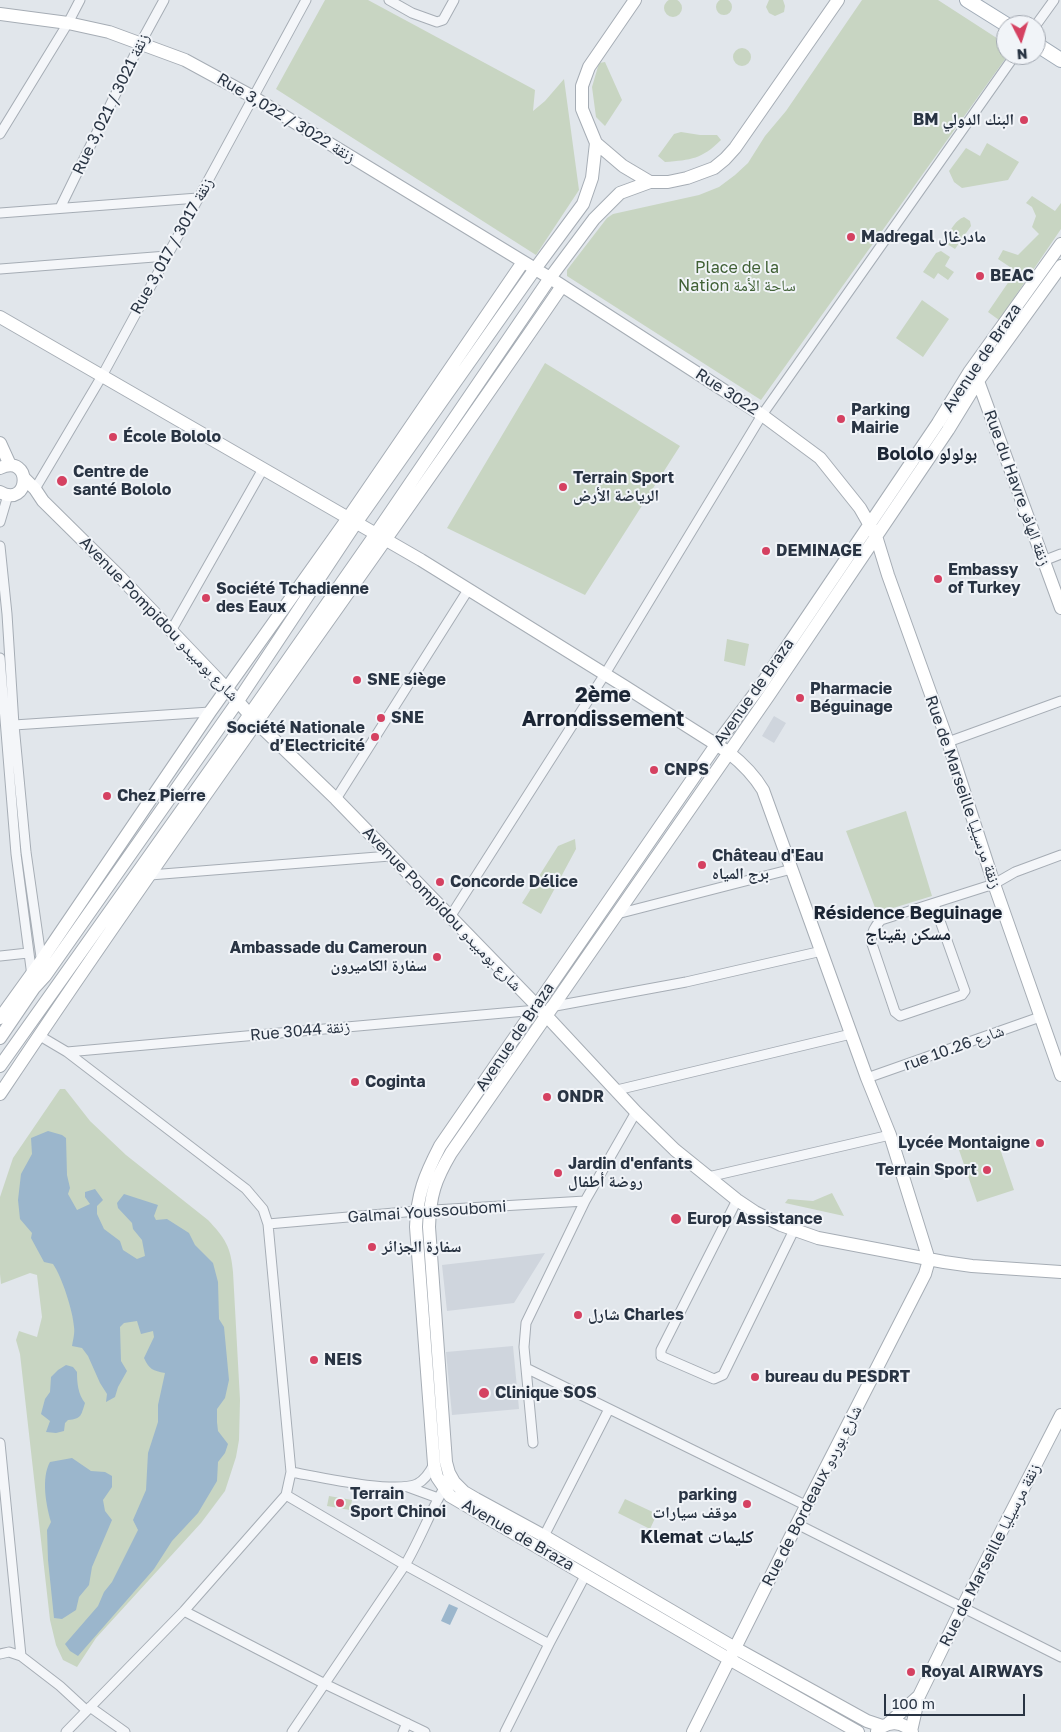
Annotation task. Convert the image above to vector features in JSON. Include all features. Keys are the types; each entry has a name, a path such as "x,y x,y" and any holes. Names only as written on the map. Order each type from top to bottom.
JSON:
{"main road":[{"path":"635,0 589,67 582,86 582,109 596,143 623,166 650,182"},
{"path":"380,537 550,278 594,218 620,193 650,182 668,182 687,178 714,168 725,159 735,148 838,0"},
{"path":"967,0 996,18"},
{"name":"Rue 3,022 / زنقة 3022","path":"0,14 68,23 109,32 185,60 253,97 550,278"},
{"path":"1046,50 1061,60"},
{"path":"0,1018 41,961 210,712 584,204 592,178 596,143"},
{"name":"Avenue de Braza","path":"1001,339 1061,244"},
{"path":"0,1038 238,701 352,521 523,262"},
{"name":"Avenue de Braza","path":"541,1010 716,745 759,688 938,423 1001,339 1061,266"},
{"name":"Rue 3022","path":"550,278 762,415 820,458 860,508 876,536"},
{"path":"0,1066 253,718 380,537 562,286"},
{"path":"0,317 380,537 604,674 728,752 742,763 757,779 764,790 890,1135 929,1260"},
{"name":"Avenue de Braza","path":"858,1732 544,1536 470,1496 458,1486 451,1477 446,1462 429,1227 423,1211 421,1187 440,1146 541,1010 618,914 769,695 948,430 974,376"},
{"name":"Rue du Havre زنقة الهافر","path":"974,376 1061,608"},
{"path":"0,443 5,466 19,469 43,501"},
{"path":"9,493 22,488 24,478"},
{"path":"9,493 43,501"},
{"name":"Avenue Pompidou شارع بومبيدو","path":"43,501 172,631 253,718 336,799 541,1010 636,1112 675,1150 737,1200 755,1212 794,1230 818,1238 929,1260 972,1266 1061,1272"},
{"name":"Rue de Marseille زنقة مرسيليا","path":"876,536 1061,1075"},
{"path":"0,1094 150,875 253,718"},
{"name":"Avenue de Braza","path":"423,1211 416,1227 434,1464 441,1493 732,1653 866,1721 882,1727 901,1724 912,1732"},
{"name":"Rue de Bordeaux شارع بوردو","path":"693,1732 925,1274 929,1260"},
{"name":"Rue de Marseille زنقة مرسيليا","path":"912,1732 919,1696 1061,1415"},
{"name":"Rue de Marseille زنقة مرسيليا","path":"882,1727 919,1696"}],"street":[{"path":"0,134 80,0"},
{"name":"Rue 3,021 / زنقة 3021","path":"60,208 140,44 164,0"},
{"name":"Rue 3,017 / زنقة 3017","path":"35,489 102,376 306,0"},
{"path":"389,0 412,13 438,22 443,20 454,0"},
{"path":"1044,15 1054,0"},
{"path":"450,917 604,674 762,415 1008,65"},
{"path":"0,213 198,198"},
{"path":"0,269 167,256"},
{"path":"172,631 263,469"},
{"path":"0,522 9,493"},
{"path":"0,546 26,852 41,961 45,976"},
{"path":"1043,560 1061,554"},
{"path":"336,799 468,590"},
{"path":"0,658 4,764 34,988"},
{"path":"948,742 1061,701"},
{"path":"14,725 210,712"},
{"path":"934,904 964,991 962,995 900,1016 895,1012 871,941 872,932 881,920 994,884 1015,872 1061,855"},
{"path":"150,875 390,856"},
{"path":"618,914 792,869"},
{"name":"Rue 3044 زنقة","path":"67,1052 541,1010 686,982 822,951"},
{"path":"0,956 28,953"},
{"name":"rue 10.26 شارع","path":"868,1078 1040,1017"},
{"path":"617,1090 852,1034"},
{"path":"40,1036 67,1052 246,1189 263,1209 268,1224 291,1472 286,1495 184,1611 66,1732"},
{"path":"533,1443 524,1347 526,1323 585,1201 636,1112"},
{"path":"708,1177 890,1135"},
{"path":"737,1200 661,1350 661,1356 714,1379 723,1375 794,1230"},
{"name":"Galmai Youssoubomi","path":"268,1224 423,1211 585,1201"},
{"path":"526,1368 807,1506"},
{"path":"544,1536 609,1409"},
{"path":"0,1443 21,1656"},
{"path":"408,1487 419,1483 434,1464"},
{"path":"291,1472 441,1493"},
{"path":"292,1732 405,1565 420,1540 441,1493 451,1477"},
{"path":"286,1495 405,1565 549,1644"},
{"path":"797,1524 1061,1657"},
{"path":"505,1732 586,1574"},
{"path":"184,1611 325,1684 425,1732"},
{"path":"0,1654 9,1652 21,1656 88,1708 125,1732"},
{"path":"403,1732 408,1723"}],"shaded area":[{"path":"774,716 786,723 774,743 762,736"},
{"path":"545,1253 514,1303 447,1311 442,1265"},
{"name":"Clinique SOS","path":"513,1346 519,1409 452,1415 446,1352"}],"green space":[{"path":"673,-1 679,2 682,8 679,14 673,17 667,14 664,8 667,2"},
{"path":"721,-1 727,-1 732,4 730,13 721,15 716,10 716,4"},
{"path":"325,0 368,0 535,90 533,111 545,101 564,79 579,190 536,255 276,89"},
{"path":"769,0 783,0 784,12 775,16 769,13 766,7"},
{"name":"Place de la Nation ساحة الأمة","path":"862,0 938,0 996,38 996,65 1001,65 761,400 567,276 567,270 607,218 613,214 699,195 719,187 748,163 765,136 786,111"},
{"path":"742,48 748,51 751,57 748,63 742,66 736,63 733,57 736,51"},
{"path":"605,62 622,100 605,126 596,117 592,87 599,63"},
{"path":"681,132 717,135 721,140 702,155 665,162 658,156 674,134"},
{"path":"987,143 1019,162 1008,180 962,188 954,182 949,171 966,148 980,156"},
{"path":"1032,196 1055,211 1061,203 1061,229 999,320 988,312 1016,271 998,259 1003,250 1018,255 1039,234 1032,227 1036,216 1032,207 1026,203"},
{"path":"964,217 970,221 971,226 955,249 947,244 948,236 954,224"},
{"path":"941,251 950,257 945,266 954,272 948,280 938,273 934,279 923,272 936,253"},
{"path":"922,300 949,319 923,357 896,338"},
{"name":"Terrain Sport الرياضة الأرض","path":"545,363 680,446 585,595 447,528"},
{"path":"727,639 749,644 745,666 724,661"},
{"path":"906,811 932,896 877,913 846,831"},
{"path":"575,839 576,849 541,914 522,903 558,846"},
{"path":"60,1089 65,1089 90,1121 126,1155 208,1220 226,1243 231,1256 233,1272 240,1400 239,1440 236,1457 225,1491 201,1523 96,1638 77,1667 63,1660 56,1645 50,1620 20,1354 16,1340 19,1331 37,1337 42,1317 37,1275 30,1273 1,1284 0,1274 0,1197 13,1158"},
{"name":"Terrain Sport","path":"996,1137 1014,1190 977,1202 959,1150"},
{"path":"832,1193 844,1216 785,1203 788,1199 813,1201"},
{"name":"Terrain Sport Chinoi","path":"329,1496 352,1500 350,1510 327,1506"},
{"path":"625,1499 657,1514 650,1529 618,1513"}],"water":[{"path":"48,1131 66,1138 67,1175 70,1188 68,1194 77,1210 90,1204 85,1197 85,1192 95,1189 103,1200 97,1206 97,1214 104,1229 120,1241 123,1250 137,1259 145,1256 142,1240 133,1229 132,1223 118,1208 117,1203 124,1194 158,1205 154,1216 156,1220 167,1219 189,1233 195,1245 213,1263 218,1282 219,1319 224,1327 229,1380 225,1398 217,1409 218,1431 228,1444 225,1453 218,1462 217,1481 198,1513 172,1541 154,1569 78,1656 70,1651 65,1644 98,1606 138,1530 133,1520 146,1490 148,1453 158,1422 158,1405 165,1373 152,1369 144,1358 154,1337 153,1331 141,1334 137,1321 124,1323 120,1327 121,1361 127,1371 115,1397 106,1402 107,1394 88,1356 82,1348 72,1346 73,1320 60,1277 53,1264 44,1262 31,1238 32,1233 20,1219 18,1200 21,1174 32,1154 31,1138"},
{"path":"66,1365 73,1367 77,1372 78,1388 85,1403 83,1411 76,1419 68,1420 65,1423 64,1431 56,1433 46,1432 50,1421 41,1414 45,1399 50,1392 51,1377"},
{"path":"72,1458 91,1471 105,1472 112,1476 112,1487 103,1500 105,1511 112,1520 92,1567 89,1585 79,1597 76,1610 62,1619 54,1618 47,1530 51,1522 47,1508 45,1484 47,1468 50,1462"},
{"path":"449,1604 458,1608 450,1625 441,1621"}],"place":[{"name":"BM البنك الدولي","path":"1024,120"},
{"name":"Madregal مادرغال","path":"851,237"},
{"name":"BEAC","path":"980,276"},
{"name":"Parking Mairie","path":"841,419"},
{"name":"École Bololo","path":"113,437"},
{"name":"Centre de santé Bololo","path":"62,481"},
{"name":"Terrain Sport الرياضة الأرض","path":"563,487"},
{"name":"DEMINAGE","path":"766,551"},
{"name":"Embassy of Turkey","path":"938,579"},
{"name":"Société Tchadienne des Eaux","path":"206,598"},
{"name":"SNE siège","path":"357,680"},
{"name":"Pharmacie Béguinage","path":"800,698"},
{"name":"SNE","path":"381,718"},
{"name":"Société Nationale d’Electricité","path":"375,737"},
{"name":"CNPS","path":"654,770"},
{"name":"Chez Pierre","path":"107,796"},
{"name":"Château d'Eau برج المياه","path":"702,865"},
{"name":"Concorde Délice","path":"440,882"},
{"name":"Ambassade du Cameroun سفارة الكاميرون","path":"437,957"},
{"name":"Coginta","path":"355,1082"},
{"name":"ONDR","path":"547,1097"},
{"name":"Lycée Montaigne","path":"1040,1143"},
{"name":"Terrain Sport","path":"987,1170"},
{"name":"Jardin d'enfants روضة أطفال","path":"558,1173"},
{"name":"Europ Assistance","path":"676,1219"},
{"name":"سفارة الجزائر","path":"372,1247"},
{"name":"شارل Charles","path":"578,1315"},
{"name":"NEIS","path":"314,1360"},
{"name":"bureau du PESDRT","path":"755,1377"},
{"name":"Clinique SOS","path":"484,1393"},
{"name":"Terrain Sport Chinoi","path":"340,1503"},
{"name":"parking موقف سيارات","path":"747,1504"},
{"name":"Royal AIRWAYS","path":"911,1672"}],"district":[{"name":"Bololo بولولو","path":"927,454"},
{"name":"2ème Arrondissement","path":"603,707"},
{"name":"Résidence Beguinage مسكن بقيناج","path":"908,923"},
{"name":"Klemat كليمات","path":"697,1537"}]}
